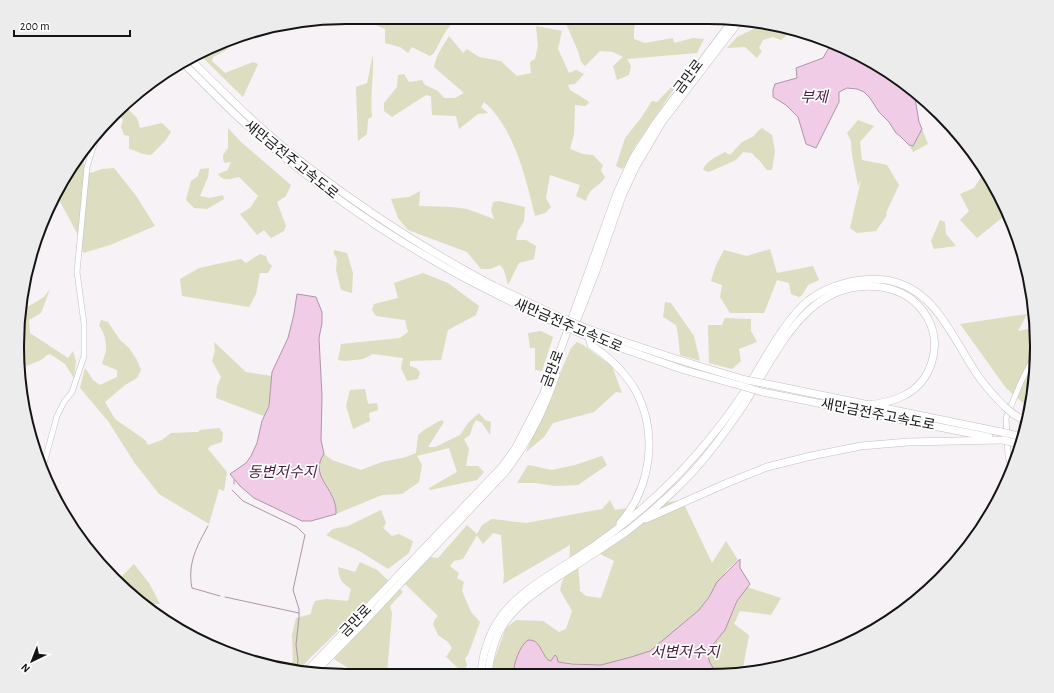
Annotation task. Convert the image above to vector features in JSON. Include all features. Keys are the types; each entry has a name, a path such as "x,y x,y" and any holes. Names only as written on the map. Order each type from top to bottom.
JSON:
{"highway":[{"name":"금만로","path":"311,667 502,468 515,449 543,395 564,343 617,193 633,158 657,121 729,25"},
{"name":"금만로","path":"319,667 363,623 506,470 520,453 547,398 596,271 622,196 635,168 662,122 736,26"},
{"name":"새만금전주고속도로","path":"193,63 255,123 308,167 372,214 422,245 494,286 588,334 684,370 762,392 1015,443"},
{"name":"새만금전주고속도로","path":"186,66 247,126 305,174 368,220 425,256 495,295 556,319"},
{"path":"481,669 491,633 508,607 521,594 606,537 644,507 693,459 715,433 733,408 790,319 808,301 829,288 858,281 885,280 896,282 920,294 930,302 939,314 979,377 1004,406 1022,419"},
{"path":"627,531 657,507 683,482 718,442 790,331 812,306 824,298 846,289 869,286 890,288 914,301 925,313 934,333 934,354 926,376 917,386 905,395 891,401 866,405"},
{"name":"새만금전주고속도로","path":"588,334 746,380 1017,436"},
{"path":"588,334 591,345 610,359 628,380 637,394 644,412 648,431 648,459 639,493 621,521 606,537"},
{"path":"489,669 492,650 504,623 522,603 533,594 648,518 727,482 767,467 861,446 908,442 1002,440"}],"street":[{"path":"45,460 58,416 64,402 72,392 84,356 84,324 77,272 87,167 93,148"},
{"path":"1009,460 1006,418 1029,366"}],"green space":[{"path":"374,24 451,24 434,53 430,56 412,47 408,53 400,47 385,43 385,29"},
{"path":"566,24 636,24 634,39 645,43 673,38 674,43 693,38 704,39 697,53 627,59 631,66 629,75 617,80 613,66 623,57 613,52 600,51 585,66 581,62"},
{"path":"536,26 562,31 558,49 569,73 576,70 584,74 575,84 568,85 570,90 589,103 585,106 575,105 574,134 570,149 583,154 593,155 603,165 601,171 605,177 603,181 590,192 586,201 576,196 580,185 550,175 546,198 551,207 545,213 535,216 523,170 511,139 503,125 484,102 481,107 488,113 478,114 459,129 456,116 432,115 431,96 426,95 392,117 384,111 384,103 397,87 398,75 404,74 409,82 422,80 425,85 438,91 444,98 455,98 464,93 434,67 438,55 449,36 463,53 467,49 479,57 501,61 517,76 531,73 530,62 535,59 538,46"},
{"path":"756,28 788,34 781,40 773,37 763,40 759,48 762,51 757,58 745,47 727,48 737,37"},
{"path":"227,47 228,49 213,57 212,61 225,73 253,62 258,64 243,97 203,58"},
{"path":"373,54 371,101 372,117 368,119 367,134 358,141 356,87 367,83"},
{"path":"684,74 634,148 625,166 622,169 616,166 625,138 652,101 657,102"},
{"path":"128,109 137,118 140,128 162,123 171,132 165,141 151,155 145,154 129,149 129,136 124,135 121,127 123,120 120,116"},
{"path":"858,120 874,126 860,142 862,160 887,165 899,185 886,213 887,215 876,231 857,233 850,228 861,180 858,186 851,141 847,133"},
{"path":"228,128 241,142 291,185 286,196 277,202 286,226 284,231 271,238 264,230 257,235 240,214 250,208 258,196 239,177 225,179 220,177 218,174 227,171 231,162 225,163 223,160 223,155 228,148"},
{"path":"762,128 772,135 775,151 772,170 767,170 752,153 743,152 736,160 709,172 703,170 709,161 725,152 730,155 742,142 754,136"},
{"path":"922,129 928,144 913,152 909,145 913,146"},
{"path":"84,159 84,169 91,173 102,169 114,168 137,197 155,226 110,245 83,253 77,233 59,200 77,171 76,170"},
{"path":"209,168 208,177 200,196 210,198 223,195 224,199 207,209 194,208 186,200 191,181 198,176 200,169"},
{"path":"982,176 1003,217 977,238 960,220 969,211 960,194 974,188"},
{"path":"420,191 419,206 467,209 494,219 491,210 493,202 499,201 525,207 524,221 518,231 516,240 526,240 536,246 534,259 519,263 508,285 504,270 500,265 490,269 481,269 467,252 408,230 398,218 391,199 409,197"},
{"path":"940,220 945,222 946,234 956,246 934,249 931,241"},
{"path":"770,249 777,273 813,266 819,280 808,285 799,297 791,294 789,283 777,280 764,313 730,313 720,297 722,285 711,281 716,265 724,250 747,256"},
{"path":"334,250 347,253 353,273 352,293 341,290 336,270 337,259 334,254"},
{"path":"260,254 266,256 268,262 272,266 268,273 260,273 256,294 249,307 182,296 180,279 199,268 241,259 246,263"},
{"path":"423,273 448,283 479,306 476,315 448,330 441,360 410,361 410,366 416,368 420,372 418,379 407,381 401,368 403,358 373,354 363,359 345,361 338,360 341,344 400,338 408,332 405,320 376,316 372,310 374,304 398,298 394,283"},
{"path":"50,289 41,313 29,320 30,333 68,358 73,351 76,361 74,378 65,364 50,354 41,360 26,366 25,365 24,346 27,308 44,297"},
{"path":"665,302 671,303 694,336 700,361 680,355 676,325 663,317"},
{"path":"1027,314 1018,331 1029,330 1029,368 1025,404 1006,388 960,324"},
{"path":"725,318 751,319 751,331 757,342 739,349 741,361 732,369 709,363 708,325 722,325"},
{"path":"101,320 108,322 120,340 129,348 137,360 141,370 137,378 125,385 105,402 115,419 145,440 148,445 162,440 171,433 198,432 200,430 219,428 223,433 222,442 210,446 208,449 227,472 224,491 219,489 209,524 159,494 134,462 108,421 80,388 85,368 93,380 100,385 117,377 117,370 102,364 106,351 106,341 99,326"},
{"path":"541,331 553,337 542,371 535,370 535,348 530,348 528,333"},
{"path":"214,342 246,372 272,376 270,402 264,416 216,398 217,387 221,377 212,361 215,351"},
{"path":"577,342 612,366 622,393 616,392 594,412 553,423 544,437 526,452 571,348"},
{"path":"365,389 368,404 377,403 378,410 369,413 370,421 353,429 346,406 350,390"},
{"path":"479,413 485,420 491,422 490,435 482,423 476,420 470,435 464,439 469,449 466,466 478,466 484,472 477,480 430,490 429,488 457,472 449,448 417,456 422,465 419,482 402,494 382,495 336,514 336,506 333,498 320,474 320,461 324,454 332,460 361,470 382,462 406,457 416,453 418,435 441,420 444,422 428,447 435,447 460,435 468,423"},
{"path":"602,456 607,465 578,485 555,486 535,483 517,483 528,465 552,470 575,465"},
{"path":"610,500 615,510 682,500 712,563 726,541 738,560 727,570 699,610 650,651 601,665 558,662 555,655 552,660 547,660 540,646 515,664 514,669 491,669 506,628 516,620 543,621 559,632 566,629 572,611 560,590 569,567 570,545 503,584 504,575 501,535 493,533 483,544 477,535 463,559 454,561 450,566 459,573 457,578 464,582 462,591 471,612 480,622 468,655 465,658 467,665 465,669 458,669 446,657 452,648 448,642 438,635 433,624 438,616 404,583 430,557 438,558 467,525 477,534 482,525 492,519 526,523 602,509","holes":["598,553 614,561 601,598 586,596 579,590 578,564"]},
{"path":"381,510 386,523 383,528 392,536 399,534 413,541 409,553 388,569 361,552 326,535 333,529 348,526"},
{"path":"360,562 377,570 389,581 303,666 290,664 293,661 292,635 296,618 311,614 315,601 326,599 348,601 351,589 341,580 338,567 355,572"},
{"path":"134,564 149,583 160,604 153,604 121,577"},
{"path":"747,587 781,598 771,615 740,611 734,624 749,635 743,667 714,669 710,663 707,652 725,630 740,596"},
{"path":"399,588 403,592 390,606 392,613 387,669 348,668 334,659"}],"water":[{"name":"부제","path":"829,48 850,57 887,78 915,100 919,122 922,129 913,146 909,145 896,133 889,122 879,112 864,92 857,89 847,88 839,92 839,102 816,148 806,144 798,117 786,105 773,97 773,90 775,84 797,78 796,68 823,58"},
{"name":"동변저수지","path":"297,294 316,297 322,312 322,323 319,338 322,396 321,440 324,454 320,461 319,468 320,474 333,498 336,509 336,514 311,521 302,521 254,498 240,486 230,474 246,463 257,443 262,421 269,406 272,372 288,338"},
{"name":"서변저수지","path":"740,559 740,568 750,584 737,601 725,630 707,652 710,663 714,669 514,669 522,646 528,640 532,640 538,644 548,660 551,661 555,655 558,662 572,664 601,665 650,651 699,610 709,597 717,582"}],"waterway":[{"path":"232,490 243,501 297,527 305,535 293,590 299,609 296,645 297,665"},
{"path":"208,526 200,541 192,563 192,588 220,596"},
{"path":"225,597 299,613"}]}
